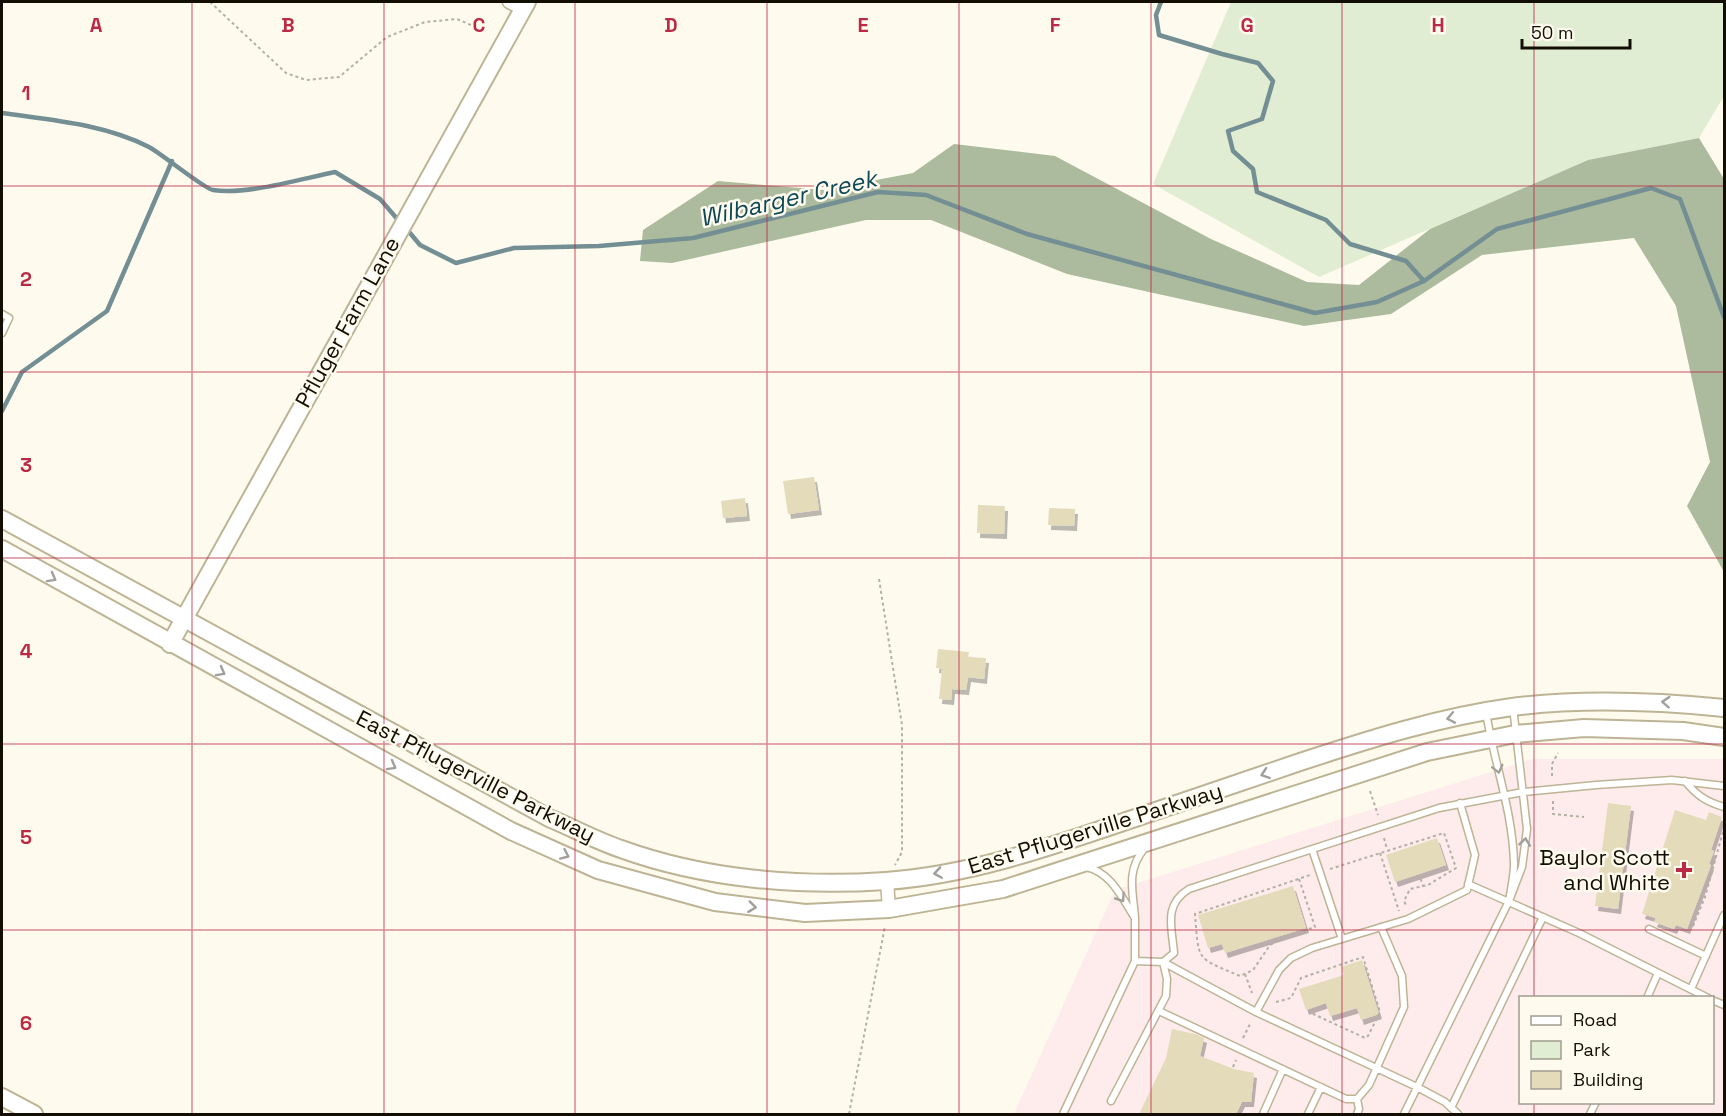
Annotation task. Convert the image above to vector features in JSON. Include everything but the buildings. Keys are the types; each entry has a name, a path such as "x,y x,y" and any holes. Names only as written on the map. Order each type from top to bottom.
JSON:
{"main road":[{"name":"Pfluger Farm Lane","path":"170,644 464,112 520,4"},
{"name":"East Pflugerville Parkway","path":"2,519 549,818 622,850 691,869 781,882 887,881 977,867 1070,840 1366,740 1443,719 1513,707 1581,702 1668,702 1725,708"},
{"name":"East Pflugerville Parkway","path":"2,549 511,831 598,870 715,902 805,913 889,909 1003,889 1427,752 1515,734 1584,728 1683,730 1725,737"},
{"path":"2,1097 34,1114"}],"street":[{"path":"887,881 889,909"}],"lane":[{"path":"2,314 9,318 2,333"},
{"path":"1404,1114 1509,901 1522,867 1527,829 1513,707"},
{"path":"1486,712 1490,739 1512,830 1514,866 1509,901"},
{"path":"1163,962 1174,953 1170,912 1178,896 1189,889 1439,808 1524,792 1672,780 1725,786"},
{"path":"1685,781 1695,794 1725,807"},
{"path":"1256,1012 1279,970 1291,958 1312,948 1408,919 1467,890 1475,855 1460,804"},
{"path":"1063,1114 1135,961 1135,918 1131,873 1137,858 1150,842"},
{"path":"1312,849 1342,939"},
{"path":"1076,866 1095,869 1108,878 1135,918"},
{"path":"1468,884 1543,917 1704,996"},
{"path":"1691,989 1725,915"},
{"path":"1451,1108 1543,917"},
{"path":"1159,1011 1346,1099 1357,1099 1369,1085 1404,1007 1402,976 1382,927"},
{"path":"1649,928 1706,956"},
{"path":"1135,961 1163,962 1256,1012 1417,1087 1445,1102 1458,1114"},
{"path":"1111,1101 1166,996 1167,979 1163,962"},
{"path":"1648,996 1658,973"},
{"path":"1263,1114 1283,1069"},
{"path":"1308,1114 1321,1087"},
{"path":"1357,1099 1359,1109 1357,1114"}],"path":[{"path":"210,2 286,73 306,80 339,76 387,37 425,22 457,19 485,31"},
{"path":"879,579 902,725 902,852 887,881"},
{"path":"1552,776 1552,764 1558,753"},
{"path":"1370,791 1378,816"},
{"path":"1553,801 1553,814 1584,817"},
{"path":"1693,926 1705,897 1725,828"},
{"path":"1330,869 1444,832 1456,868 1423,886 1410,889 1404,901 1407,907 1399,911 1380,853"},
{"path":"1384,838 1388,850"},
{"path":"1299,879 1315,927 1282,938 1270,945 1253,970 1240,976 1202,959 1198,951 1195,914 1299,879 1310,876"},
{"path":"1416,877 1420,877 1423,886"},
{"path":"849,1114 889,909"},
{"path":"1276,1002 1291,998 1301,978 1363,957 1380,1012 1368,1036 1365,1038 1309,1012"},
{"path":"1245,974 1252,993"},
{"path":"1242,1041 1252,1019"},
{"path":"1233,1067 1238,1057"}],"shaded area":[{"path":"1532,759 1724,759 1724,1114 1014,1114 1115,890"}],"green space":[{"path":"1231,2 1724,2 1724,96 1699,138 1588,160 1319,277 1153,184"},
{"path":"1699,138 1724,179 1724,572 1687,506 1710,462 1676,306 1634,238 1482,255 1391,314 1304,326 1067,274 931,220 866,220 672,263 640,261 643,230 718,181 824,190 913,173 954,144 1055,156 1211,239 1307,282 1359,285 1430,229 1588,160"}],"waterway":[{"path":"1161,2 1156,15 1159,35 1258,63 1273,81 1262,119 1228,131 1233,151 1253,169 1257,192 1326,220 1350,244 1406,261 1424,281"},
{"name":"Wilbarger Creek","path":"2,113 77,124 132,139 149,147 213,190 258,188 335,172 380,199 399,221"},
{"path":"2,411 22,372 107,311 172,161"},
{"name":"Wilbarger Creek","path":"405,227 420,245 456,263 514,248 599,246 693,238 878,192 926,195 1027,234 1315,313 1377,302 1424,281 1497,229 1651,188 1680,199 1724,317"}],"place":[{"name":"Baylor Scott and White","path":"1684,870"}]}
